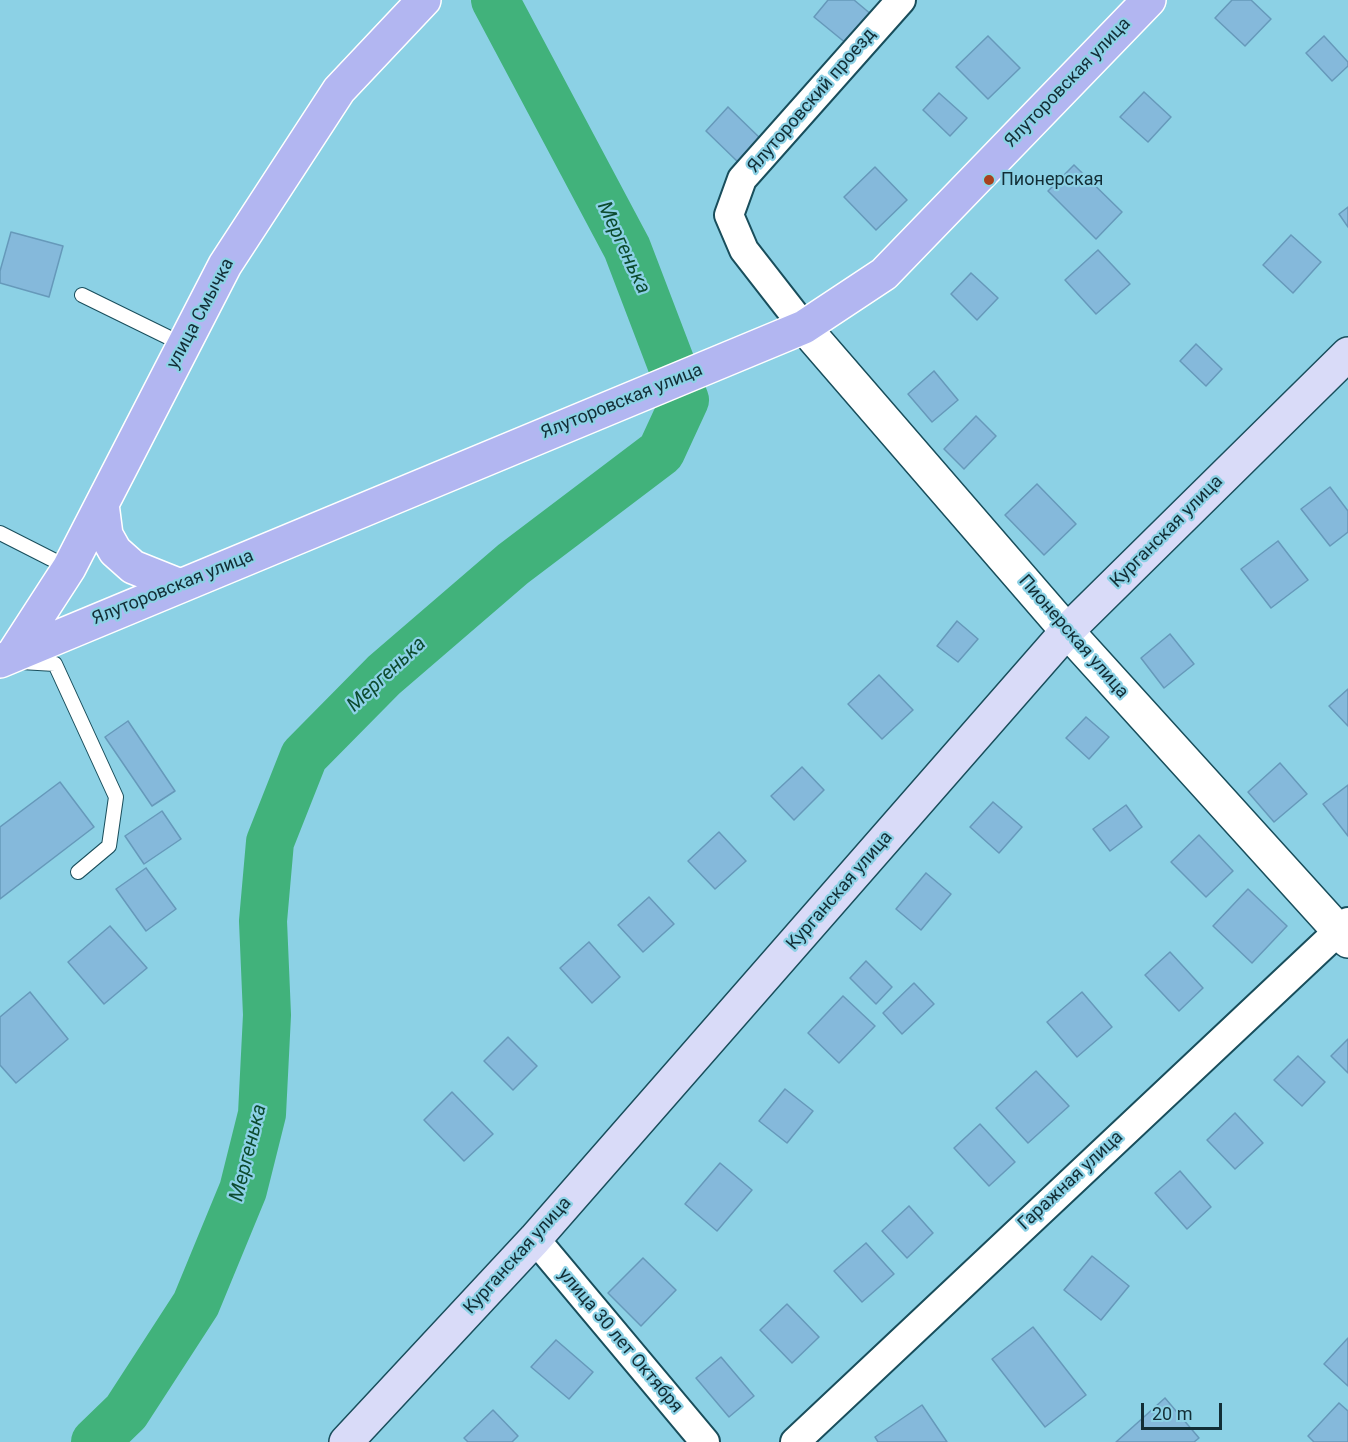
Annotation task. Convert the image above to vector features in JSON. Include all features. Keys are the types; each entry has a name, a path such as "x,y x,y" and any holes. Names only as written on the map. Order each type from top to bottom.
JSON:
{"main road":[{"name":"Ялуторовская улица","path":"5,659 178,585 804,327 884,274 1149,0"},
{"name":"улица Смычка","path":"5,659 69,568 225,265 339,90 416,8"},
{"name":"Курганская улица","path":"346,1442 535,1239 1067,631 1348,354"},
{"path":"102,504 106,535 115,551 133,567 178,585"}],"street":[{"name":"Ялуторовский проезд","path":"804,327 744,250 729,215 742,179 901,0"},
{"name":"Пионерская улица","path":"804,327 1067,631 1344,931"},
{"name":"Гаражная улица","path":"795,1442 1344,931"},
{"name":"улица 30 лет Октября","path":"535,1239 705,1442"}],"lane":[{"path":"82,295 184,345"},
{"path":"0,533 69,568"},
{"path":"5,659 55,664 116,797 109,846 78,872"}],"building":[{"path":"828,0 854,0 872,15 847,44 814,17"},
{"path":"1232,0 1251,0 1271,19 1245,46 1215,18"},
{"path":"988,36 1020,68 988,99 956,67"},
{"path":"1324,36 1348,62 1348,66 1332,81 1306,53"},
{"path":"1144,92 1171,117 1148,142 1120,117"},
{"path":"939,93 967,118 950,136 923,110"},
{"path":"728,107 763,141 740,164 706,131"},
{"path":"1074,165 1122,212 1096,239 1048,191"},
{"path":"875,167 907,200 876,230 844,197"},
{"path":"1348,207 1348,227 1339,214"},
{"path":"11,232 63,246 49,297 0,283 0,271"},
{"path":"1291,235 1321,262 1293,293 1263,265"},
{"path":"1098,250 1130,284 1096,314 1065,280"},
{"path":"971,273 998,298 977,320 951,294"},
{"path":"1196,344 1222,369 1206,386 1180,361"},
{"path":"934,371 958,400 932,422 908,394"},
{"path":"976,416 996,436 964,469 944,449"},
{"path":"1037,484 1076,524 1044,555 1005,515"},
{"path":"1330,487 1348,511 1348,532 1330,546 1301,509"},
{"path":"1278,541 1308,580 1271,608 1241,569"},
{"path":"957,621 978,639 958,662 937,646"},
{"path":"1170,634 1194,664 1164,688 1141,658"},
{"path":"879,675 913,710 882,739 848,704"},
{"path":"1348,689 1348,726 1329,706"},
{"path":"1086,717 1109,737 1089,759 1066,738"},
{"path":"128,721 175,791 152,806 105,737"},
{"path":"1280,763 1307,794 1274,822 1248,792"},
{"path":"802,767 824,790 794,820 771,796"},
{"path":"60,782 94,827 0,899 0,827"},
{"path":"1348,785 1348,836 1323,804"},
{"path":"993,802 1022,827 999,853 970,827"},
{"path":"1126,805 1142,827 1110,851 1093,829"},
{"path":"162,811 181,839 144,864 125,836"},
{"path":"719,832 746,861 715,889 688,861"},
{"path":"1199,835 1233,871 1206,897 1171,862"},
{"path":"146,868 176,909 146,931 116,889"},
{"path":"926,873 951,894 921,930 896,909"},
{"path":"1248,889 1287,926 1252,963 1213,926"},
{"path":"649,897 674,924 643,952 618,925"},
{"path":"110,926 147,968 104,1004 68,962"},
{"path":"589,942 620,977 592,1003 560,968"},
{"path":"1170,952 1203,988 1179,1011 1145,975"},
{"path":"866,961 892,987 876,1004 850,978"},
{"path":"914,983 934,1004 902,1034 883,1013"},
{"path":"30,992 68,1039 16,1083 0,1065 0,1017"},
{"path":"1082,992 1112,1027 1077,1057 1047,1022"},
{"path":"843,996 875,1026 839,1063 808,1033"},
{"path":"508,1037 537,1066 513,1090 484,1061"},
{"path":"1348,1039 1348,1073 1331,1056"},
{"path":"1298,1056 1325,1082 1302,1106 1274,1080"},
{"path":"1036,1071 1069,1106 1028,1143 996,1108"},
{"path":"785,1089 813,1111 787,1143 759,1121"},
{"path":"452,1092 493,1134 464,1161 424,1120"},
{"path":"1235,1113 1263,1143 1235,1169 1207,1140"},
{"path":"980,1124 1015,1162 989,1186 954,1148"},
{"path":"720,1163 752,1190 717,1231 685,1204"},
{"path":"1180,1171 1211,1207 1187,1229 1155,1193"},
{"path":"909,1206 933,1233 907,1258 882,1231"},
{"path":"866,1243 894,1274 862,1302 834,1271"},
{"path":"1092,1256 1129,1286 1101,1320 1064,1290"},
{"path":"643,1258 676,1290 641,1326 608,1293"},
{"path":"787,1304 819,1337 792,1363 760,1330"},
{"path":"1033,1327 1086,1395 1045,1427 992,1359"},
{"path":"1348,1338 1348,1386 1324,1364"},
{"path":"556,1340 593,1372 569,1399 531,1367"},
{"path":"721,1357 754,1396 729,1417 696,1378"},
{"path":"1165,1398 1199,1438 1194,1442 1116,1442"},
{"path":"1339,1403 1348,1411 1348,1442 1314,1442 1308,1436"},
{"path":"922,1405 947,1442 878,1442 875,1437"},
{"path":"493,1410 518,1436 512,1442 468,1442 464,1438"}],"waterway":[{"name":"Мергенька","path":"95,1442 126,1412 196,1304 243,1190 262,1114 267,1015 263,921 270,842 304,756 384,675 513,564 661,452 685,400 627,248 495,0"}],"place":[{"name":"Пионерская","path":"989,180"}]}
